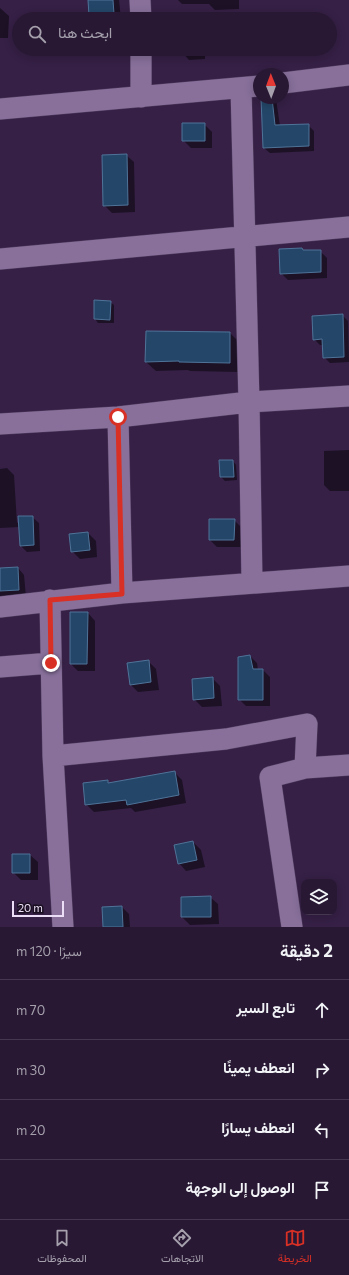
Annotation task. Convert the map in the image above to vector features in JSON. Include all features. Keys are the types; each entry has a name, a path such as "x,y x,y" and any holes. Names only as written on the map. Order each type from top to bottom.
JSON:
{"street":[{"path":"140,0 141,12"},
{"path":"141,56 141,98"},
{"path":"289,82 349,75"},
{"path":"0,109 141,98 250,87 244,236 250,402 252,582"},
{"path":"0,259 349,227"},
{"path":"0,424 118,417 250,402 349,396"},
{"path":"118,417 122,594"},
{"path":"0,607 50,600 252,582 349,576"},
{"path":"50,600 53,756 63,927"},
{"path":"0,667 51,663"},
{"path":"53,756 226,739 307,724 305,768"},
{"path":"292,927 270,777 305,768 349,765"}],"building":[{"path":"88,0 113,0 114,12 89,12"},
{"path":"261,104 273,104 275,125 309,124 309,146 263,148"},
{"path":"182,123 205,123 205,141 182,141"},
{"path":"127,154 128,205 103,206 102,155"},
{"path":"302,248 303,250 321,250 321,272 280,274 279,249"},
{"path":"94,300 111,301 110,320 94,319"},
{"path":"343,314 344,357 323,358 322,339 313,340 312,316"},
{"path":"146,331 230,332 230,363 179,361 145,362"},
{"path":"219,460 233,460 234,477 220,477"},
{"path":"18,516 33,516 34,545 20,546"},
{"path":"209,519 235,519 234,540 209,540"},
{"path":"88,532 90,550 71,552 69,534"},
{"path":"18,567 19,590 0,591 0,568"},
{"path":"70,612 88,612 87,664 70,664"},
{"path":"250,655 253,669 263,669 263,700 238,700 238,657"},
{"path":"149,660 151,682 130,685 127,663"},
{"path":"213,677 214,698 193,700 192,679"},
{"path":"175,771 179,795 127,805 126,800 85,805 83,783 108,780 108,783"},
{"path":"193,841 197,860 178,864 174,845"},
{"path":"12,854 30,854 30,873 12,873"},
{"path":"211,896 211,917 181,917 181,897"},
{"path":"122,906 123,927 103,927 102,907"}],"route":[{"path":"51,663 50,600 122,594 118,417"}]}
